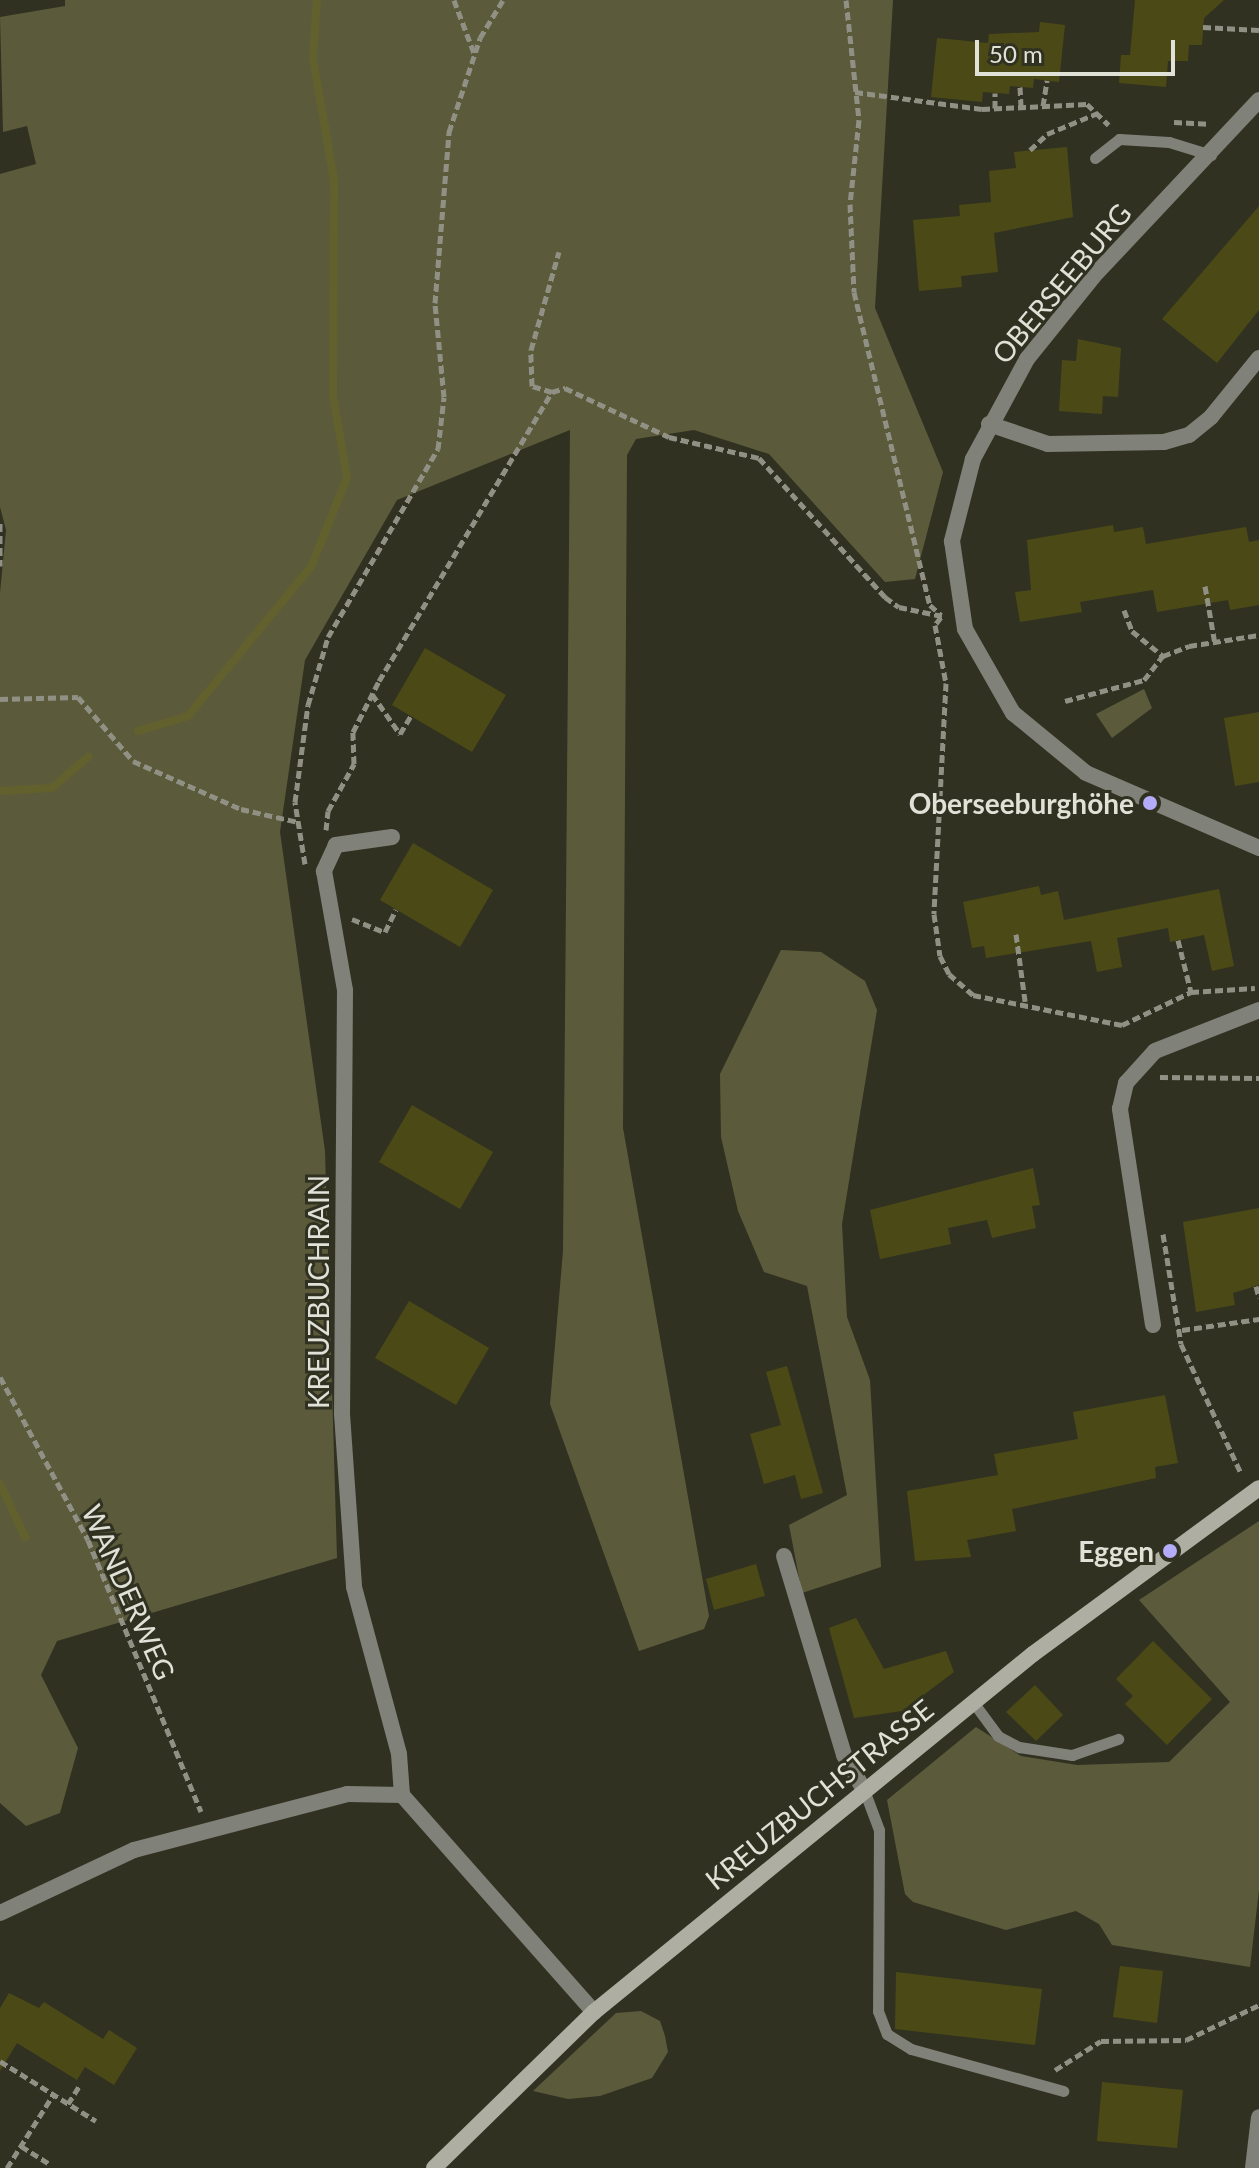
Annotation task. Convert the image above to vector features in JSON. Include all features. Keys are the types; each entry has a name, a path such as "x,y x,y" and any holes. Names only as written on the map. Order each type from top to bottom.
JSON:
{"street":[{"name":"OBERSEEBURG","path":"1259,100 1058,318 989,424 952,541 965,629 992,682 1013,713 1086,773 1259,848"},
{"path":"989,424 1048,444 1164,442 1189,435 1211,417 1259,358"},
{"path":"331,849 392,837"},
{"name":"KREUZBUCHRAIN","path":"331,849 324,871 345,990 342,1414 354,1587 399,1754 402,1795"},
{"path":"1153,1325 1120,1109 1126,1083 1146,1058 1259,1010"},
{"name":"KREUZBUCHSTRASSE","path":"434,2168 594,2012 973,1702 1259,1488"},
{"path":"784,1556 844,1755 864,1790"},
{"path":"0,1913 134,1850 347,1794 402,1795 594,2012"},
{"path":"1253,2168 1259,2117"}],"lane":[{"path":"1095,158 1119,139 1169,142 1211,155"},
{"path":"973,1702 998,1736 1019,1747 1072,1755 1118,1739"},
{"path":"864,1790 879,1830 878,2011 887,2034 911,2049 1063,2091"}],"path":[{"path":"454,0 475,54"},
{"path":"310,875 298,822 308,705 328,637 438,449 444,397 435,303 449,132 475,54 503,0"},
{"path":"846,0 855,92 854,292 930,605 942,616"},
{"path":"1203,27 1259,30"},
{"path":"1043,106 1047,80"},
{"path":"1020,87 1021,107"},
{"path":"855,92 995,109 1087,104 1099,113 1119,139"},
{"path":"995,93 995,109"},
{"path":"1030,150 1047,134 1099,113"},
{"path":"559,252 531,350 532,386 552,392 565,388 669,437 759,458 785,479 885,597 899,607 942,616"},
{"path":"331,849 328,811 354,764 353,732 372,694 552,392"},
{"path":"0,523 0,566"},
{"path":"1205,586 1215,644"},
{"path":"1124,610 1132,631 1163,656"},
{"path":"942,616 935,625 946,683 935,938 944,966 960,986 973,995 1025,1001 1122,1025 1191,992 1259,987"},
{"path":"1065,701 1144,680 1163,656 1259,635"},
{"path":"372,694 400,734 411,716"},
{"path":"0,699 78,697 133,761 241,809 298,822"},
{"path":"347,917 385,932 396,909"},
{"path":"1016,934 1025,1001"},
{"path":"1178,940 1191,992"},
{"path":"1146,1058 1154,1076 1259,1078"},
{"path":"1161,1219 1185,1353 1241,1473"},
{"path":"1256,1286 1259,1298"},
{"path":"1182,1330 1259,1319"},
{"name":"WANDERWEG","path":"0,1377 88,1540 209,1830"},
{"path":"1036,2084 1101,2041 1186,2040 1259,2005"},
{"path":"0,2061 96,2121"},
{"path":"68,2104 80,2085"},
{"path":"7,2168 53,2095"},
{"path":"21,2146 50,2164"}],"green space":[{"path":"65,0 893,0 875,308 943,472 915,579 885,582 769,454 694,430 636,439 627,455 623,1128 709,1616 704,1629 639,1651 550,1404 563,1251 570,430 397,500 305,660 280,832 325,1151 337,1558 57,1641 41,1675 78,1748 60,1813 26,1826 0,1803 0,593 6,530 0,507 0,174 36,164 27,126 3,132 0,17 65,6"},
{"path":"1144,689 1152,708 1112,738 1096,714"},
{"path":"781,950 821,952 865,981 877,1010 842,1224 847,1317 870,1380 881,1567 802,1593 789,1525 847,1495 807,1286 764,1272 738,1211 721,1137 720,1074"},
{"path":"1259,1521 1259,1890 1250,1967 1112,1945 1099,1924 1076,1911 1006,1930 913,1902 905,1894 887,1800 976,1727 1021,1756 1077,1765 1169,1762 1230,1702 1139,1600"},
{"path":"641,2011 660,2021 668,2052 652,2078 600,2096 568,2099 533,2091 616,2013"}],"building":[{"path":"1135,0 1224,0 1204,18 1202,45 1189,45 1188,61 1168,61 1166,87 1119,83 1121,55 1130,55"},
{"path":"1040,22 1065,25 1059,82 1034,79 1033,88 1010,86 1009,94 983,92 982,102 931,97 937,38 988,43 989,34 1039,32"},
{"path":"1067,147 1073,217 994,233 998,272 961,276 962,287 919,291 913,220 960,216 959,205 991,202 989,171 1016,168 1014,152"},
{"path":"1259,206 1259,310 1217,363 1162,319"},
{"path":"1078,339 1121,348 1118,397 1103,396 1102,414 1059,411 1062,360 1076,361"},
{"path":"1113,525 1114,532 1143,527 1146,544 1246,527 1249,542 1259,540 1259,605 1230,610 1228,600 1157,612 1153,590 1080,602 1082,612 1020,622 1015,592 1031,590 1027,540"},
{"path":"425,648 506,695 472,752 392,705"},
{"path":"1259,712 1259,782 1235,786 1224,718"},
{"path":"413,843 493,890 460,947 380,900"},
{"path":"1039,886 1041,895 1058,891 1064,920 1219,889 1234,966 1212,971 1204,935 1170,942 1168,928 1117,938 1122,967 1097,972 1091,941 986,958 984,946 972,948 963,902"},
{"path":"412,1105 493,1152 460,1209 379,1162"},
{"path":"1033,1168 1040,1205 1032,1206 1036,1228 992,1238 987,1220 948,1228 951,1244 880,1259 870,1210"},
{"path":"1259,1208 1259,1285 1233,1293 1235,1305 1196,1312 1183,1222"},
{"path":"409,1301 489,1348 456,1405 375,1358"},
{"path":"787,1366 823,1493 801,1499 795,1475 764,1484 750,1434 781,1425 766,1372"},
{"path":"1165,1395 1178,1463 1155,1467 1156,1478 1012,1509 1016,1531 967,1540 971,1557 915,1561 907,1491 998,1475 994,1454 1078,1439 1073,1412"},
{"path":"756,1564 765,1596 714,1610 706,1579"},
{"path":"856,1618 884,1669 946,1651 954,1672 902,1711 854,1718 829,1628"},
{"path":"1153,1641 1212,1699 1167,1745 1125,1704 1133,1696 1116,1679"},
{"path":"1035,1685 1063,1715 1036,1741 1006,1712"},
{"path":"1120,1966 1163,1971 1157,2023 1113,2017"},
{"path":"896,1972 1042,1989 1035,2045 895,2029"},
{"path":"9,1993 39,2008 44,2002 103,2039 109,2030 137,2048 114,2085 85,2067 77,2080 17,2043 0,2071 0,2008"},
{"path":"1102,2082 1183,2090 1177,2148 1097,2141"}],"waterway":[{"path":"138,731 188,716 311,567 347,478 333,396 334,180 313,58 317,0"},
{"path":"0,791 52,788 88,757"},
{"path":"0,1484 25,1537"}],"place":[{"name":"Oberseeburghöhe","path":"1150,803"},
{"name":"Eggen","path":"1170,1551"}]}
